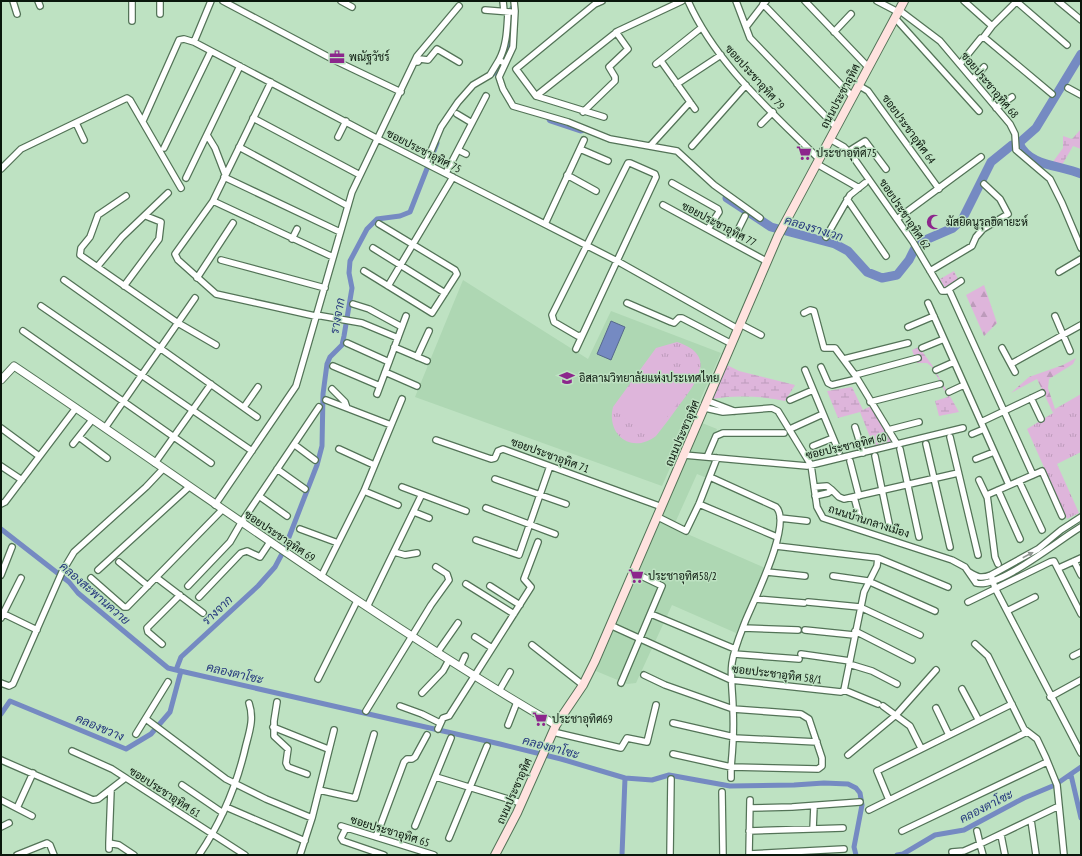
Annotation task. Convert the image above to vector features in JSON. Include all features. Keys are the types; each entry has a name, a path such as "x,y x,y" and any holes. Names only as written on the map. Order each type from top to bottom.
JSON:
{"main road":[{"name":"ถนนประชาอุทิศ","path":"495,855 521,803 554,729 584,685 658,517 766,261 783,225 904,1"}],"street":[{"path":"13,1 17,14"},
{"path":"132,1 132,21"},
{"path":"160,1 160,14"},
{"path":"142,121 179,40 184,39 194,42 211,1"},
{"path":"223,1 336,61 400,92"},
{"path":"341,1 352,6"},
{"path":"503,1 510,12"},
{"path":"427,163 441,127 458,102 473,85 490,75 512,50 510,38 510,12 514,1"},
{"path":"602,1 595,4 517,66 516,71 536,96 583,112 604,117"},
{"path":"536,96 616,32 640,19 682,1"},
{"name":"ซอยประชาอุทิศ 79","path":"688,1 701,28 746,85 773,112 818,162 859,188"},
{"name":"ซอยประชาอุทิศ 79","path":"736,1 750,38 836,127"},
{"path":"805,1 868,67"},
{"path":"877,1 898,13 979,111"},
{"path":"964,1 992,26"},
{"path":"960,64 992,26 1017,1 1067,45"},
{"path":"1058,1 1081,20"},
{"path":"746,27 764,3 852,96"},
{"path":"215,505 296,386 340,232 360,175 416,56 459,6"},
{"path":"485,10 510,12"},
{"name":"ซอยประชาอุทิศ 68","path":"898,13 936,38 973,79 1013,128 1016,138 1016,150 1050,179 1081,248"},
{"path":"834,32 851,14"},
{"path":"695,109 678,84 658,63 701,28"},
{"path":"583,112 615,81 616,77 609,68 628,49 616,32"},
{"path":"983,38 1052,94"},
{"name":"ซอยประชาอุทิศ 75","path":"194,42 378,139 617,261 739,326 761,335"},
{"path":"414,62 421,59 428,60 434,50 437,49 459,62"},
{"path":"164,148 211,52"},
{"path":"678,84 721,55"},
{"path":"502,61 499,75 500,81 508,99 514,107 568,122 610,139 677,151 714,185 760,218"},
{"path":"186,178 240,66"},
{"path":"973,79 984,67"},
{"path":"271,82 224,175 213,201 175,254 178,260 216,294 316,316 357,323 398,338"},
{"path":"692,146 746,85"},
{"name":"ซอยประชาอุทิศ 64","path":"858,85 868,91 939,189"},
{"path":"1068,88 1081,95"},
{"path":"446,173 486,96"},
{"path":"996,108 1012,97"},
{"path":"1,170 21,149 127,98 181,188"},
{"path":"650,146 690,102"},
{"path":"761,124 773,112"},
{"path":"457,114 472,123"},
{"path":"253,118 360,175"},
{"path":"338,137 346,121"},
{"path":"76,123 84,140"},
{"path":"207,135 215,148 224,175 340,232"},
{"name":"ซอยประชาอุทิศ 62","path":"830,139 849,151 913,242 944,291 961,281"},
{"path":"545,224 584,140"},
{"path":"849,151 865,141 886,169"},
{"path":"239,147 348,206"},
{"path":"580,149 608,161"},
{"path":"458,150 466,154"},
{"path":"897,219 981,157"},
{"path":"576,349 656,177 655,174 629,162 552,315 552,319 578,336 582,336"},
{"path":"567,175 596,191"},
{"path":"388,286 453,177"},
{"path":"672,183 718,209 719,212 708,229"},
{"path":"826,237 847,199 865,183"},
{"path":"930,271 972,246 976,237 983,229 1008,214 1000,198 984,184"},
{"path":"97,267 122,237 168,194"},
{"path":"126,196 98,215 90,237 80,253 97,267 178,323 216,345"},
{"path":"847,199 886,256"},
{"path":"213,201 333,257"},
{"name":"ซอยประชาอุทิศ 77","path":"663,205 766,261"},
{"path":"124,286 160,236 161,222 146,216"},
{"path":"732,242 745,216"},
{"path":"197,278 233,223"},
{"path":"364,271 432,313 457,272 379,224"},
{"path":"292,239 297,229"},
{"path":"373,248 445,293"},
{"path":"1059,272 1081,259"},
{"path":"221,260 325,288"},
{"path":"64,280 257,417"},
{"path":"950,292 1005,410 1033,475"},
{"path":"105,428 195,298"},
{"path":"627,303 670,322 674,323 679,318 682,318 732,344"},
{"path":"928,303 1009,485"},
{"path":"353,304 369,309 402,327"},
{"path":"41,306 252,451"},
{"path":"804,313 810,310 814,312 824,348 834,347 844,359 899,447 919,537"},
{"path":"377,394 406,316"},
{"path":"908,327 934,316"},
{"path":"1055,316 1070,351"},
{"path":"1011,364 1081,325"},
{"path":"23,331 211,463"},
{"path":"417,357 429,331"},
{"path":"922,348 944,339"},
{"path":"347,343 389,362"},
{"path":"844,359 908,343"},
{"path":"394,347 427,361"},
{"path":"1002,348 1015,372"},
{"path":"821,367 825,379 832,385 918,358"},
{"path":"936,370 954,362"},
{"name":"ซอยประชาอุทิศ 69","path":"1,380 14,366 321,577 411,637 517,702 554,729"},
{"path":"333,366 380,386"},
{"path":"806,370 839,452"},
{"path":"385,372 417,386"},
{"path":"155,463 211,384"},
{"path":"870,402 940,384"},
{"path":"949,392 964,385"},
{"path":"244,408 258,387"},
{"path":"332,389 345,402 347,408"},
{"path":"790,400 813,390"},
{"path":"981,422 1042,393"},
{"path":"1031,398 1041,419"},
{"path":"321,577 364,491 402,399"},
{"path":"326,400 391,425"},
{"name":"ถนนบ้านกลางเมือง","path":"706,404 734,411 772,408 778,410 811,465 819,514 823,518 952,560 965,567 976,584 981,585 998,571 1043,546 1061,530 1081,517"},
{"path":"188,586 230,542 241,523 295,445 319,407"},
{"path":"1,504 6,502 76,408"},
{"path":"790,429 823,414"},
{"path":"73,444 92,420"},
{"path":"888,430 919,422"},
{"path":"855,426 863,453"},
{"path":"1,428 40,456"},
{"name":"ซอยประชาอุทิศ 60","path":"684,455 811,465 863,453 899,447 963,428"},
{"path":"972,434 984,428"},
{"path":"707,457 716,436 723,434 784,433"},
{"path":"79,437 106,458"},
{"path":"950,437 978,555"},
{"path":"813,446 833,438"},
{"name":"ซอยประชาอุทิศ 71","path":"436,440 491,459 495,458 498,451 503,449 662,507"},
{"path":"926,444 950,547"},
{"path":"295,445 315,460"},
{"path":"339,448 374,465"},
{"path":"976,460 994,452"},
{"path":"875,456 890,528"},
{"path":"658,517 686,531 699,504 717,458"},
{"path":"850,461 860,519"},
{"path":"1,466 22,480"},
{"path":"476,540 519,556 550,466"},
{"path":"1,683 9,686 13,684 62,572 74,552 146,488 163,469"},
{"path":"278,469 305,489"},
{"path":"987,497 998,490 1042,471 1062,516"},
{"path":"814,487 827,486 839,497 844,499 958,473"},
{"path":"710,477 780,510 776,546 735,651 732,680 734,738 731,778"},
{"path":"495,479 566,504"},
{"path":"979,480 987,497 998,571"},
{"path":"1019,481 1042,530"},
{"path":"98,570 189,487"},
{"path":"402,487 421,496 466,511"},
{"path":"815,496 828,493 832,490"},
{"path":"998,490 1020,539"},
{"path":"364,491 398,504"},
{"path":"259,496 287,516"},
{"path":"367,607 421,496"},
{"path":"699,504 777,537"},
{"path":"486,508 555,534"},
{"path":"90,578 125,608 157,578 222,510"},
{"path":"414,512 429,518"},
{"path":"780,518 807,521"},
{"name":"ถนนบ้านกลางเมือง","path":"991,578 1011,572 1047,552 1065,537 1081,527"},
{"path":"300,529 338,543"},
{"path":"1061,530 1065,537"},
{"path":"199,597 241,554 247,551 260,557 270,542"},
{"path":"400,706 422,714 439,726 443,718 449,716 531,588 524,579 538,542"},
{"path":"776,546 878,558 948,587"},
{"path":"1043,546 1047,552"},
{"path":"1,575 12,547"},
{"path":"394,552 405,555 416,553"},
{"path":"844,690 860,607 868,581 877,566 878,558"},
{"path":"1059,568 1081,558"},
{"path":"1074,561 1081,575"},
{"path":"119,562 148,586"},
{"path":"968,602 1050,562 1056,562 1081,614"},
{"path":"1008,566 1011,572"},
{"path":"366,711 411,637 449,580 447,574 436,567"},
{"path":"621,683 652,613 662,586 633,572"},
{"path":"767,572 805,576"},
{"path":"833,576 868,581 935,611"},
{"path":"21,578 2,615 37,630"},
{"path":"157,578 203,613"},
{"path":"991,578 1050,697 1081,753"},
{"path":"466,584 514,614"},
{"path":"490,586 520,605"},
{"path":"162,644 148,632 147,628 180,595"},
{"path":"1007,611 1035,598"},
{"path":"755,599 860,607 920,635"},
{"path":"318,679 357,601"},
{"path":"652,613 735,651 800,656 850,662 897,684"},
{"path":"437,653 458,622"},
{"name":"ซอยประชาอุทิศ 58/1","path":"610,625 732,680 841,692 844,690 880,705 896,715 910,726 921,748"},
{"path":"743,628 798,630"},
{"path":"805,630 854,633 912,660"},
{"path":"475,637 492,648"},
{"path":"975,644 988,656 1027,732 1036,739 1047,762 1056,784 1064,855"},
{"path":"532,645 584,685"},
{"path":"1073,656 1081,652"},
{"path":"460,667 465,656"},
{"path":"422,692 443,671 449,660"},
{"path":"848,755 896,715 936,670"},
{"path":"499,691 510,672"},
{"path":"644,675 665,685 733,709 806,716 809,719 823,763 818,769 731,767 674,754"},
{"path":"1050,697 1081,680"},
{"path":"136,734 168,682"},
{"path":"962,689 978,719"},
{"path":"277,702 273,728 274,736 289,751 286,765 291,769 306,774"},
{"path":"508,725 517,702"},
{"path":"199,855 225,810 240,769 252,717 248,703"},
{"path":"889,800 877,771 978,719 1012,704"},
{"path":"554,729 621,748 627,738 647,742 649,740 656,705"},
{"path":"936,708 949,735"},
{"path":"146,719 226,779 312,818"},
{"path":"673,724 734,738 817,742"},
{"path":"273,728 328,749"},
{"path":"300,855 312,818 328,749 334,730"},
{"path":"869,810 1027,732"},
{"path":"319,790 355,798 374,734"},
{"path":"376,837 404,762 407,758 412,759 415,757 427,735"},
{"path":"415,826 451,738"},
{"path":"449,838 487,746"},
{"name":"ซอยประชาอุทิศ 61","path":"72,751 112,770 245,855"},
{"path":"1,760 93,800 98,799 124,779"},
{"path":"902,831 1047,762"},
{"path":"17,808 33,774"},
{"path":"436,776 521,803"},
{"path":"669,854 671,779"},
{"path":"182,785 225,810 305,841"},
{"path":"111,790 109,846 119,844 134,855"},
{"path":"722,792 723,855"},
{"path":"1,800 32,816"},
{"path":"750,800 749,854 814,853 844,849"},
{"path":"750,808 814,806 860,802"},
{"path":"813,829 814,806"},
{"path":"952,852 964,851 1001,835 1059,806"},
{"path":"1031,820 1036,855"},
{"path":"1,827 9,823"},
{"name":"ซอยประชาอุทิศ 65","path":"384,855 343,842 341,838 343,827 434,855"},
{"path":"749,831 843,828"},
{"path":"977,831 982,855"},
{"path":"1001,835 1005,855"},
{"path":"17,855 47,843 50,845 54,855"}],"shaded area":[{"name":"อิสลามวิทยาลัยแห่งประเทศไทย","path":"463,280 588,359 611,311 721,353 662,486 415,397"},
{"path":"702,423 717,429 705,455 713,461 707,478 697,474 675,523 661,517"},
{"path":"660,522 765,568 736,633 672,605 636,683 627,684 596,671"}],"green space":[{"path":"1081,129 1081,149 1073,146 1062,165 1052,163 1063,148 1063,136 1072,139"},
{"path":"954,271 960,283 947,292 940,279"},
{"path":"984,285 997,323 984,336 966,295"},
{"path":"677,342 689,347 697,354 700,361 698,378 656,436 647,441 638,443 622,439 613,426 613,407 656,348"},
{"path":"919,347 932,365 959,412 939,416 935,401 948,397 932,367 927,363 917,363 912,350"},
{"path":"655,352 694,382 651,438 613,409"},
{"path":"1076,358 1073,364 1049,379 1048,388 1055,409 1053,413 1037,379 1011,393 1029,377 1063,365"},
{"path":"727,365 739,371 795,385 785,401 749,397 712,399"},
{"path":"852,387 863,410 871,406 893,440 892,444 874,447 860,412 838,418 827,391"},
{"path":"1081,394 1081,452 1057,464 1079,513 1067,519 1027,429 1053,413 1055,409"}],"water":[{"path":"611,321 625,327 611,360 597,354"}],"waterway":[{"name":"รางจาก","path":"490,76 496,72 511,44 512,8"},
{"name":"คลองรางเวก","path":"727,198 771,227 835,244 848,251 867,272 882,278 897,275 909,260 916,246 923,241 953,228 962,220 991,162 1012,145 1019,143 1036,128 1081,54"},
{"name":"คลองรางเวก","path":"551,119 581,129"},
{"name":"รางจาก","path":"176,670 181,657 258,586 275,567 284,550 317,465 322,446 323,394 327,364 330,357 342,345 352,288 349,273 350,261 367,229 377,219 400,216 410,212 437,143"},
{"path":"1019,143 1030,157 1046,164 1081,174"},
{"name":"คลองตาโซะ","path":"1,529 69,582 78,593 168,668 500,744 561,759 625,778 652,780 669,775 730,786 824,783 848,784 856,788 860,793 862,805 854,847 856,855"},
{"name":"คลองขวาง","path":"1,714 10,701 126,749 151,734 170,712 181,671"},
{"name":"คลองตาโซะ","path":"897,855 903,854 935,835 964,830 1024,798 1055,785 1081,767"},
{"path":"1071,775 1081,818"},
{"path":"622,855 625,778"}],"place":[{"name":"พณัฐวัชร์","path":"337,57"},
{"name":"ประชาอุทิศ75","path":"804,153"},
{"name":"มัสยิดนูรุลฮิดายะห์","path":"934,222"},
{"name":"อิสลามวิทยาลัยแห่งประเทศไทย","path":"567,378"},
{"name":"ประชาอุทิศ58/2","path":"636,576"},
{"name":"ประชาอุทิศ69","path":"540,719"}],"water label":[{"name":"คลองสะพานควาย","path":"95,593"}]}
